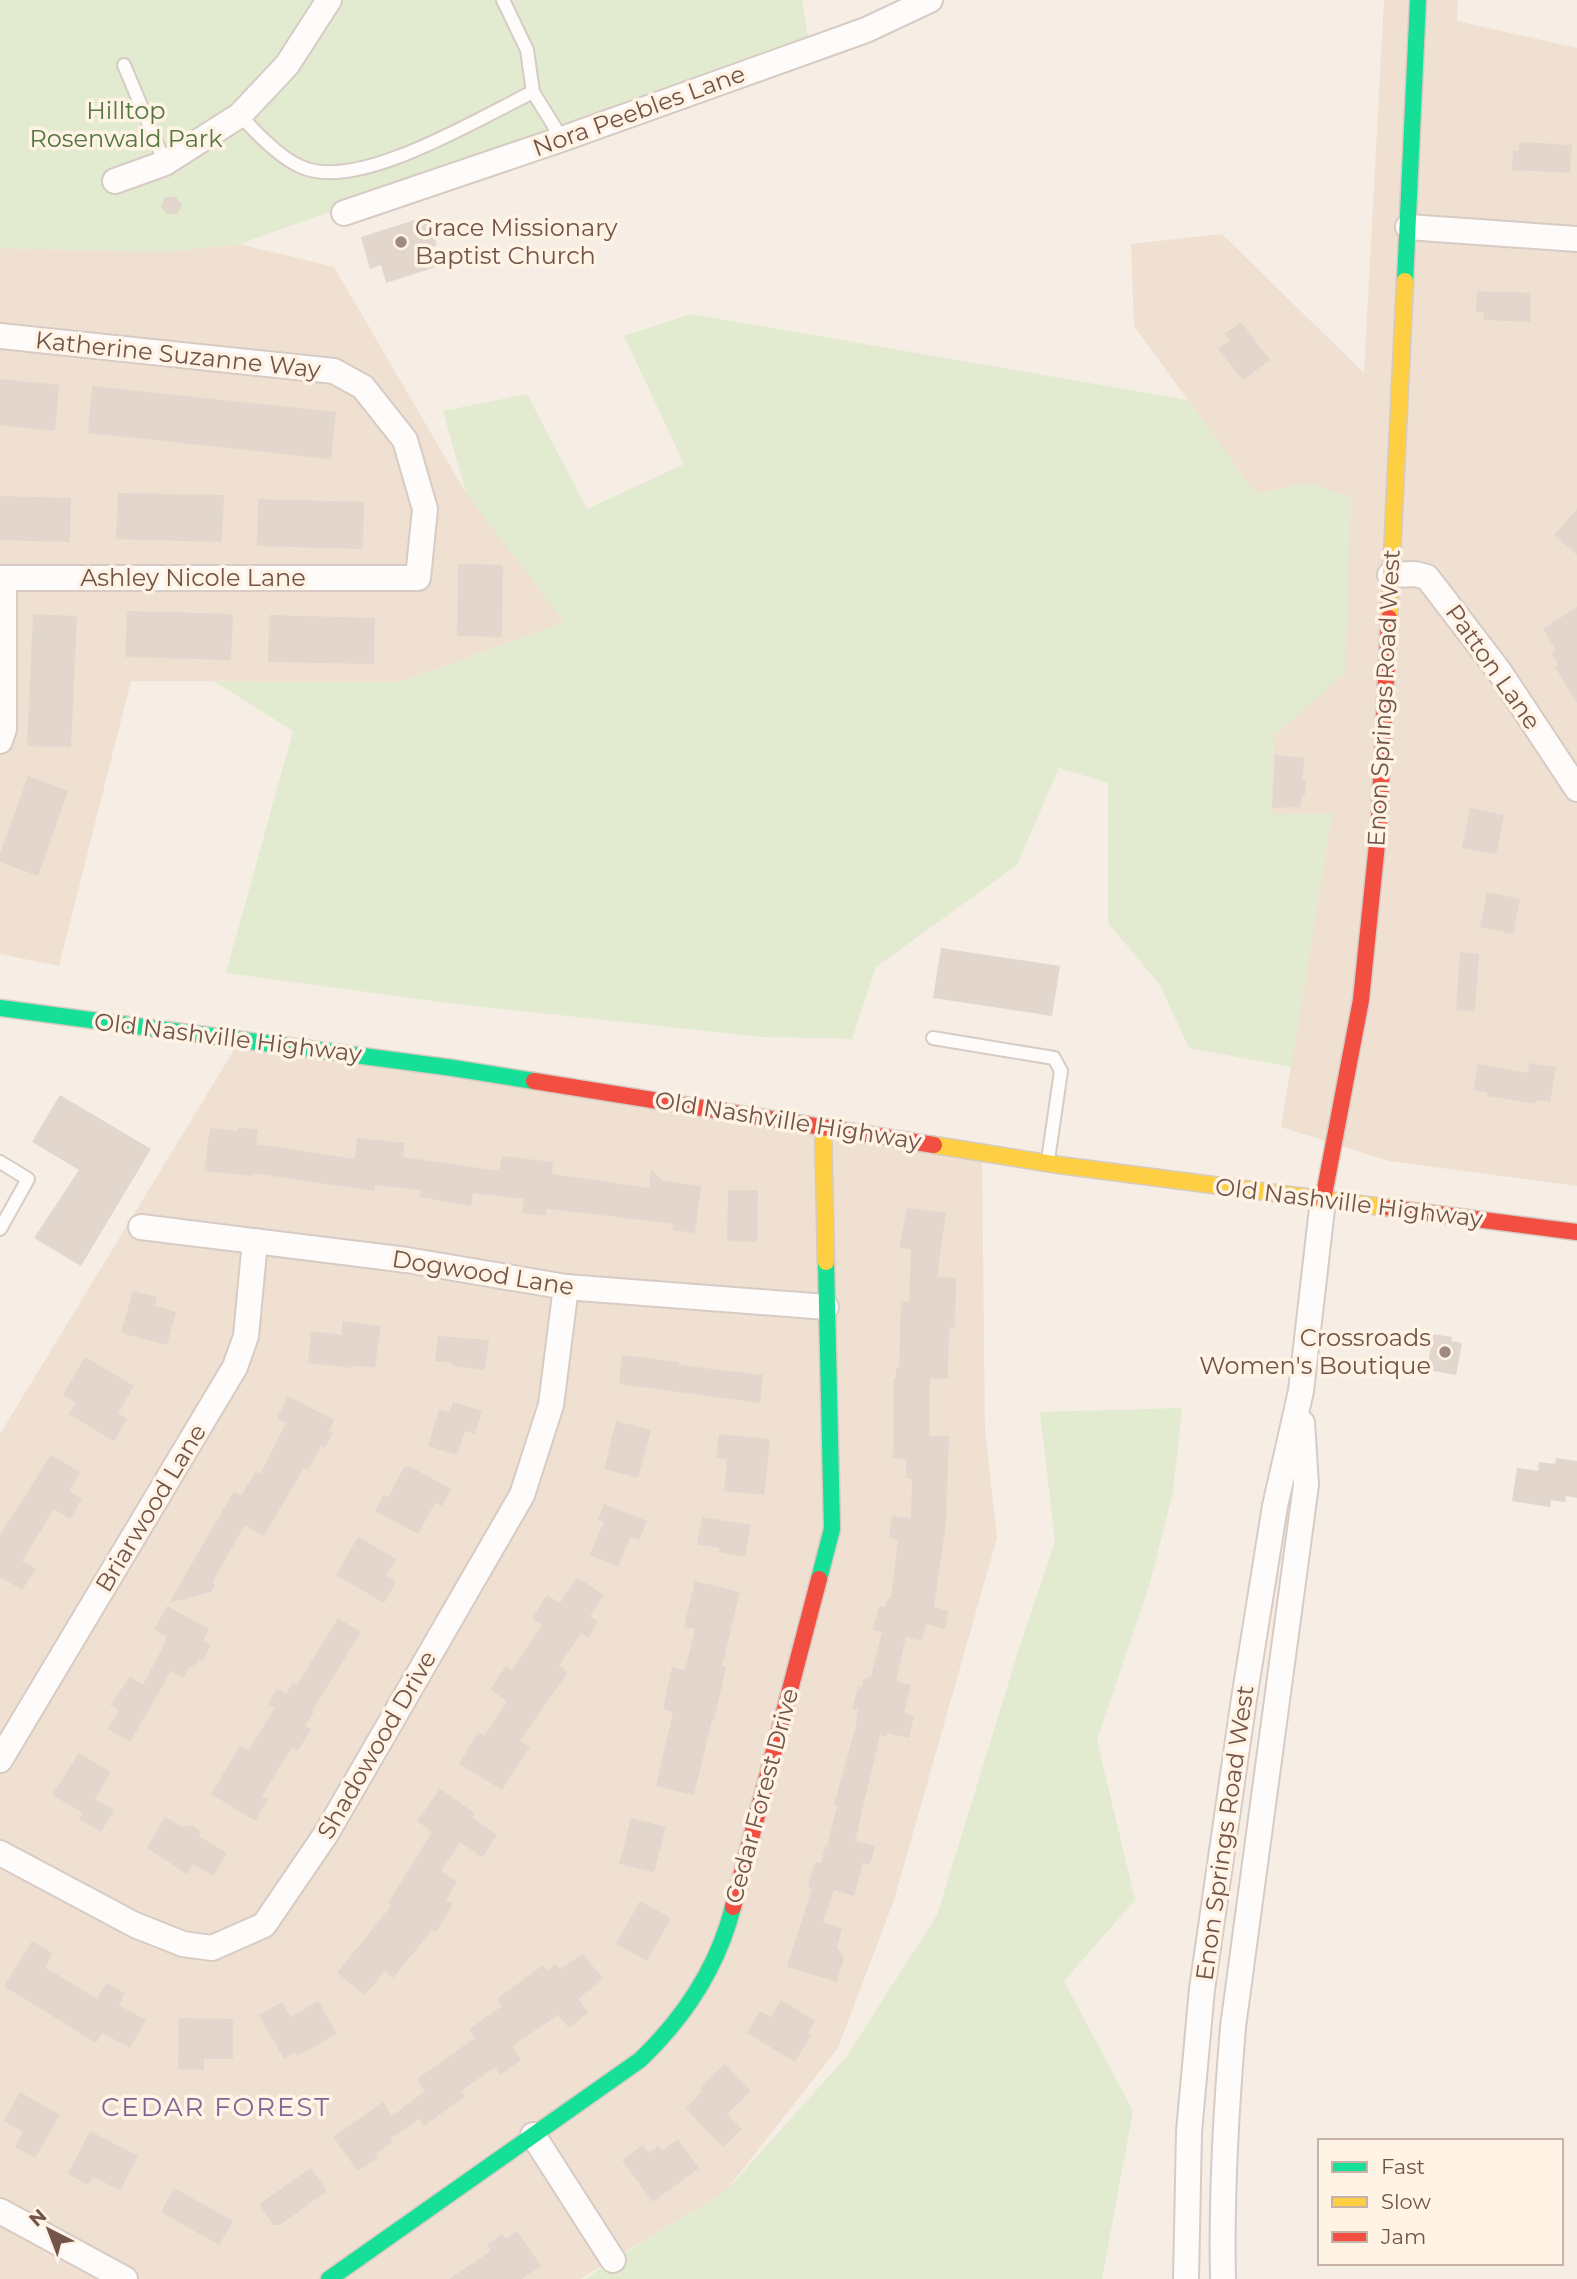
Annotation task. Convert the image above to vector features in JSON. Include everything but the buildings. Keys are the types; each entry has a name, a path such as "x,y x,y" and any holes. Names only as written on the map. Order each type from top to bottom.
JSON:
{"street":[{"path":"115,181 165,163 240,115 287,65 329,0"},
{"name":"Nora Peebles Lane","path":"344,213 562,139 866,30 930,0"},
{"name":"Enon Springs Road West","path":"1186,2279 1189,2132 1202,1989 1271,1534 1301,1391 1323,1200 1361,1000 1379,824 1418,0"},
{"path":"1408,226 1577,239"},
{"name":"Katherine Suzanne Way","path":"0,336 334,371 363,387 405,440 425,509 418,578 386,578"},
{"name":"Patton Lane","path":"1390,575 1415,574 1427,577 1499,671 1577,789"},
{"path":"0,741 4,729 2,578"},
{"name":"Ashley Nicole Lane","path":"2,578 386,578"},
{"name":"Old Nashville Highway","path":"0,1009 453,1068 1048,1163 1577,1232"},
{"name":"Cedar Forest Drive","path":"329,2279 640,2060 663,2040 688,2007 709,1971 729,1922 832,1529 823,1127"},
{"name":"Dogwood Lane","path":"141,1227 407,1261 566,1287 826,1307"},
{"name":"Briarwood Lane","path":"0,1760 235,1367 246,1336 254,1241"},
{"name":"Shadowood Drive","path":"0,1853 135,1925 183,1944 212,1948 264,1925 327,1834 522,1495 551,1405 566,1287"},
{"name":"Enon Springs Road West","path":"1223,2279 1224,2170 1233,2027 1306,1485 1301,1391"},
{"path":"533,2135 613,2260"},
{"path":"0,2211 125,2279"}],"lane":[{"path":"503,0 527,50 533,92 562,139"},
{"path":"124,65 165,163"},
{"path":"240,115 261,139 306,169 346,171 375,166 405,155 533,92"},
{"path":"933,1038 1054,1058 1061,1071 1048,1163"},
{"path":"0,1162 28,1178 0,1229"}],"shaded area":[{"path":"1384,0 1458,0 1457,21 1577,48 1577,1186 1389,1161 1281,1127 1332,814 1271,814 1273,737 1345,672 1308,483 1256,494 1134,326 1131,244 1222,234 1364,373"},
{"path":"239,244 334,267 466,493 565,622 401,682 131,681 59,966 0,954 0,248 163,252"},
{"path":"240,1040 982,1152 985,1429 997,1538 894,1900 838,2048 725,2192 580,2279 0,2279 0,1434"}],"green space":[{"name":"Hilltop Rosenwald Park","path":"0,0 802,0 808,36 791,48 239,244 163,252 0,248"},
{"path":"691,314 1188,400 1256,494 1308,483 1351,497 1345,673 1273,737 1271,814 1332,813 1291,1067 1189,1048 1160,985 1108,923 1108,783 1059,768 1017,865 876,967 852,1039 762,1037 456,1004 226,973 293,731 215,682 401,682 564,622 466,493 443,411 527,394 587,509 684,464 624,336"},
{"path":"1182,1408 1173,1492 1150,1583 1097,1740 1135,1900 1064,1981 1133,2111 1102,2279 585,2279 725,2192 847,2056 937,1915 1021,1642 1055,1542 1040,1412"}],"traffic: fast":[{"path":"1405,281 1418,0"},
{"path":"0,1008 534,1081"},
{"path":"819,1579 832,1529 826,1262"},
{"path":"329,2279 640,2060 671,2027 697,1990 718,1950 733,1907"}],"traffic: slow":[{"path":"1389,618 1405,281"},
{"path":"823,1127 826,1262"},
{"path":"934,1145 1059,1165 1390,1208"}],"traffic: jam":[{"path":"1323,1200 1361,1000 1379,824 1389,618"},
{"path":"534,1081 934,1145"},
{"path":"1390,1208 1577,1232"},
{"path":"733,1907 819,1579"}],"place":[{"name":"Grace Missionary Baptist Church","path":"401,242"},
{"name":"Crossroads Women's Boutique","path":"1445,1352"}],"district":[{"name":"CEDAR FOREST","path":"216,2107"}]}
